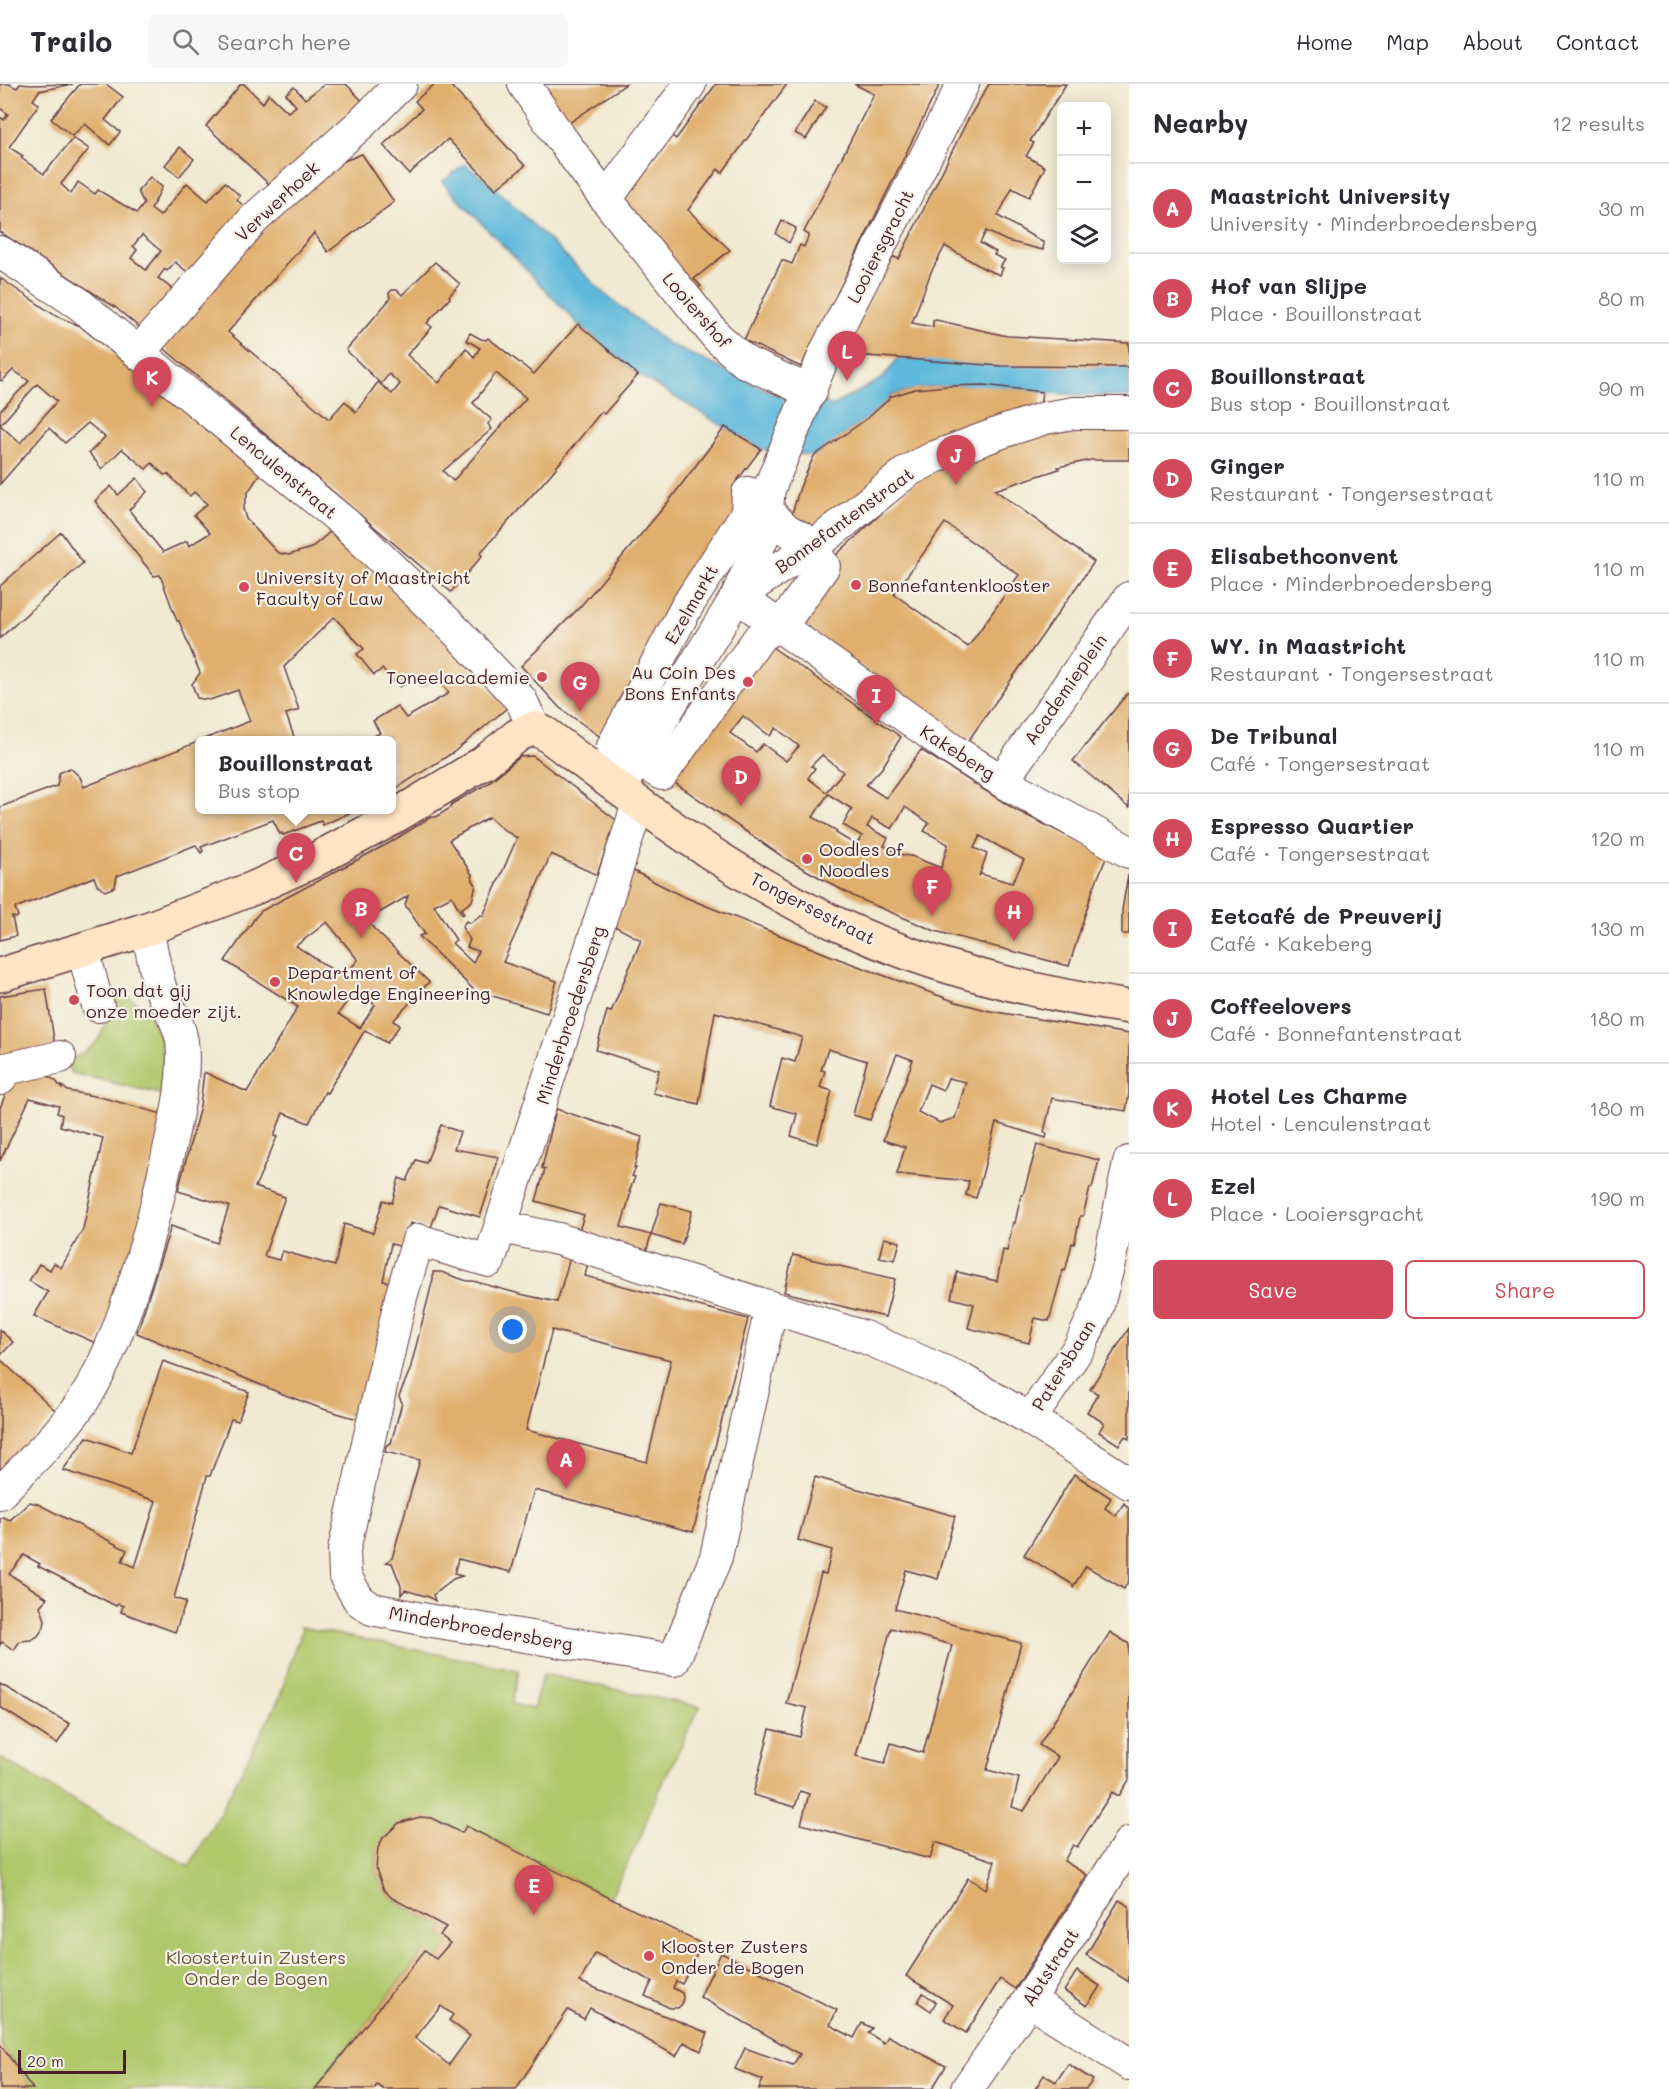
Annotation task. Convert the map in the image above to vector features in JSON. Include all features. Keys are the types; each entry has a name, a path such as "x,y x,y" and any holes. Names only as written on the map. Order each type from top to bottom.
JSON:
{"street":[{"name":"Verwerhoek","path":"139,352 254,219 363,123 401,84"},
{"name":"Looiershof","path":"524,84 606,199 726,346 745,362 809,397"},
{"path":"606,199 690,84"},
{"name":"Looiersgracht","path":"766,511 769,489 809,397 826,351 963,84"},
{"name":"Lenculenstraat","path":"0,252 78,303 346,524 456,631 521,700 534,728"},
{"name":"Bonnefantenstraat","path":"737,596 810,548 908,471 935,457 1045,418 1074,413 1129,413"},
{"name":"Ezelmarkt","path":"748,493 787,530 802,538 810,548 824,566 789,615 759,638 662,774 613,746 687,606 747,513 748,493"},
{"name":"Ezelmarkt","path":"628,796 637,759 737,596 764,534 766,511"},
{"name":"Kakeberg","path":"737,596 954,751 1002,781 1129,852"},
{"name":"Academieplein","path":"1002,781 1129,598"},
{"path":"0,975 147,929 254,888 353,841 440,791 483,764 518,735 534,728"},
{"name":"Tongersestraat","path":"534,728 546,734 628,796 704,848 810,910 885,945 959,970 1129,1007"},
{"name":"Minderbroedersberg","path":"628,796 489,1261 418,1239 401,1297 344,1550 345,1576 359,1600 372,1609 432,1621 674,1660 716,1557 771,1308"},
{"path":"0,1493 64,1426 90,1390 110,1352 122,1320 141,1266 156,1210 176,1117 183,1069 182,1040 174,1014 161,988 147,929"},
{"path":"83,950 98,1006"},
{"path":"0,1079 5,1069 60,1057"},
{"name":"Patersbaan","path":"1129,1162 1098,1309 1080,1346 1030,1419 1129,1483"},
{"path":"501,1227 558,1239 864,1337 917,1358 968,1383 1030,1419"},
{"name":"Abtstraat","path":"967,2089 1029,2000 1129,1843"},
{"path":"1029,2000 1129,2064"}],"green space":[{"path":"115,991 143,1008 158,1033 163,1062 161,1094 72,1073 64,1062 95,1044 104,1028 109,993"},
{"name":"Kloostertuin Zusters Onder de Bogen","path":"300,1627 519,1670 512,1704 533,1709 543,1674 700,1707 610,1898 466,1826 462,1833 435,1820 418,1818 395,1827 380,1845 376,1868 379,1880 385,1891 405,1907 446,1927 440,1935 450,1943 436,1959 424,1950 315,2089 33,2089 0,2044 0,1758 189,1867 280,1697 296,1644 298,1644 302,1628"}],"water":[{"path":"465,164 496,189 606,295 667,343 794,403 823,402 832,406 883,378 898,358 1129,367 1129,397 965,386 927,388 889,396 889,399 868,418 814,456 761,449 638,375 578,324 442,182"}],"building":[{"path":"0,84 9,84 17,88 20,84 73,84 39,91 33,100 39,104 9,147 44,174 73,138 89,149 61,184 71,194 78,182 95,194 98,190 137,213 144,204 138,191 150,177 162,187 151,209 160,216 187,183 208,201 225,182 240,196 237,200 247,209 190,274 175,262 167,271 165,269 158,278 175,291 142,327 139,327 115,307 0,232 0,117 4,120 8,114 0,108","holes":["142,235 161,251 146,270 131,258 137,250 133,246"]},
{"path":"80,84 106,84 123,97 105,120 120,132 110,145 85,124 72,136 51,119"},
{"path":"241,84 244,84 263,103 269,94 288,112 296,106 286,94 294,87 305,99 325,84 346,84 366,105 270,185 206,126"},
{"path":"435,84 449,84 525,166 496,189 448,139 409,174 383,145 422,109 415,101"},
{"path":"542,84 626,84 569,123"},
{"path":"716,84 787,84 722,173 718,169 688,210 730,250 694,279 701,286 695,291 624,202 672,136 676,139"},
{"path":"854,84 940,84 801,367 744,340 782,260 792,264 800,245 804,247 809,235 804,232 874,94"},
{"path":"989,84 1066,84 1030,141 1034,143 1026,156 1045,167 1029,197 1012,188 998,216 1044,243 1043,250 1007,241 986,231 980,243 996,252 994,255 1005,260 1000,267 1003,268 1000,275 945,246 931,272 912,323 933,327 933,321 936,320 1007,336 1129,343 1129,367 1001,366 841,354 891,256 899,259 967,121"},
{"path":"815,101 826,107 806,139 795,133"},
{"path":"180,147 194,159 179,177 165,165"},
{"path":"362,154 394,202 328,252 314,233 228,332 329,419 345,401 356,412 378,382 392,394 400,384 389,374 381,384 346,350 390,299 389,293 392,290 397,290 402,295 435,262 460,284 427,323 432,327 407,355 439,383 466,348 474,357 480,348 466,340 470,333 481,339 488,338 534,374 578,324 638,375 604,414 601,412 550,475 480,553 482,556 451,592 160,345 259,233 329,167","holes":["496,373 526,398 453,481 443,471 492,429 488,424 492,420 473,403"]},
{"path":"782,221 796,228 789,243 776,234"},
{"path":"0,278 56,316 80,326 260,474 248,492 243,509 246,519 278,553 289,555 311,548 330,532 413,608 507,708 454,752 396,788 396,736 374,736 380,733 373,721 397,706 406,718 449,693 436,678 422,686 414,677 400,687 382,669 374,675 357,654 364,649 334,617 284,667 299,710 286,714 294,736 212,736 250,721 238,690 210,700 197,698 192,684 200,673 160,575 154,576 95,501 111,486 118,495 137,478 147,492 129,510 163,552 187,541 189,546 210,533 194,515 207,504 194,492 190,496 168,474 164,475 152,463 146,469 122,449 102,469 89,453 105,437 88,423 65,443 49,428 0,484 0,425 0,411 29,381 13,370 2,381 0,380","holes":["37,384 57,401 20,443 0,425"]},
{"path":"984,385 1042,392 1040,409 802,538 787,530 800,487 814,456 868,418 889,397 915,389"},
{"name":"Bonnefantenklooster","path":"1129,421 1129,460 1091,460 1058,467 1059,469 995,490 1094,562 966,744 789,615 824,566 919,479 1043,428","holes":["945,523 1019,575 968,647 894,594"]},
{"path":"725,427 761,449 733,486 748,493 613,746 560,708 521,666 579,608 669,501"},
{"path":"61,532 83,563 0,638 0,586"},
{"path":"759,638 901,737 882,768 866,785 886,798 921,750 1016,810 1107,856 1093,889 1069,966 935,931 855,897 786,859 662,774","holes":["743,716 770,736 776,728 799,746 786,761 763,744 756,752 730,733","822,755 843,772 826,792 808,778 815,768 811,766","828,794 852,809 843,825 862,836 856,845 813,817","905,807 929,823 924,831 948,844 941,868 911,856 902,855 884,846 888,838 867,827 872,818 892,829","980,836 1024,860 1012,883 981,874 979,876 987,854 974,848"]},
{"path":"1129,694 1129,808 1073,761"},
{"path":"195,743 195,814 347,814 323,825 321,821 283,835 280,834 273,820 201,847 203,851 201,853 196,845 117,876 115,887 105,891 97,885 94,877 15,908 18,916 12,917 16,936 0,940 0,807 57,786 59,773 70,768 80,777 84,787"},
{"path":"533,756 616,820 597,875 551,854 503,962 557,981 547,1013 474,990 419,936 425,934 405,905 408,896 372,917 367,920 375,930 429,982 393,1021 400,1025 387,1043 365,1030 327,1093 325,1092 309,1123 283,1113 274,1136 277,1137 255,1187 285,1197 264,1256 279,1260 282,1251 335,1266 344,1224 373,1233 383,1200 392,1203 399,1178 407,1181 416,1160 426,1163 441,1125 460,1132 454,1149 499,1157 480,1217 439,1205 430,1230 410,1223 403,1247 391,1244 383,1281 393,1283 361,1420 280,1393 137,1333 171,1226 217,1243 229,1206 178,1191 200,1106 204,1072 247,1092 298,1007 225,961 261,911 391,842 431,817 436,817 450,808 452,804 487,784 520,757","holes":["489,817 517,838 483,916 481,915 470,923 466,921 462,927 470,940 467,947 478,951 473,963 452,943 456,940 434,905 452,896 462,915 464,914 461,909 472,901 476,885 471,877 473,876 449,840","327,922 358,960 343,977 296,946","355,990 375,1005 360,1028 338,1014"]},
{"path":"628,868 709,907 839,959 956,1002 990,1011 1129,1034 1129,1093 1126,1111 1052,1098 1044,1132 1047,1134 1046,1138 996,1123 976,1198 966,1195 969,1181 897,1174 905,1147 883,1140 913,1060 897,1054 870,1120 853,1115 867,1061 828,1049 821,1070 825,1071 820,1087 832,1091 817,1144 791,1136 797,1114 770,1106 782,1058 795,1062 802,1037 715,1012 699,1104 653,1093 659,1070 596,1050 607,1011 611,1012 641,940 607,922","holes":["948,1078 966,1082 955,1118 940,1123 918,1112 929,1084 943,1090"]},
{"path":"1128,875 1129,934 1122,934 1122,910"},
{"path":"46,989 55,1046 0,1057 0,996"},
{"path":"43,1073 56,1081 62,1089 62,1086 68,1091 162,1114 135,1247 98,1344 34,1316 48,1292 29,1281 39,1264 50,1270 54,1263 61,1268 83,1229 103,1138 60,1126 62,1115 57,1113 59,1106 30,1098 0,1161 0,1108 11,1081"},
{"path":"556,1109 642,1137 634,1168 636,1168 632,1176 635,1177 621,1227 651,1235 645,1256 579,1231 584,1215 536,1201 545,1169 542,1168"},
{"path":"1037,1145 1099,1160 1049,1321 1035,1318 1029,1343 968,1328 974,1304 951,1298 957,1272 997,1281 1003,1250 1007,1251 1013,1222 1015,1223 1021,1195 1023,1195"},
{"path":"661,1203 692,1211 682,1244 651,1235"},
{"path":"884,1238 900,1242 895,1260 879,1257"},
{"path":"571,1254 589,1258 585,1276 748,1319 693,1532 534,1490 511,1572 458,1559 454,1574 462,1576 453,1579 433,1595 435,1601 405,1590 401,1595 401,1586 392,1563 386,1562 392,1558 420,1460 385,1452 386,1446 391,1443 402,1403 399,1396 410,1370 433,1272 441,1272 467,1281 557,1302","holes":["552,1330 671,1360 647,1462 526,1430"]},
{"path":"793,1255 895,1279 885,1317 784,1292"},
{"path":"1129,1328 1129,1439 1125,1436 1119,1445 1099,1432 1104,1423 1087,1412 1098,1394 1090,1389"},
{"path":"0,1330 13,1342 0,1356"},
{"path":"0,1359 57,1412 0,1473"},
{"path":"163,1361 249,1392 238,1421 231,1419 210,1476 207,1476 174,1598 186,1602 175,1632 121,1612 123,1606 118,1604 116,1606 38,1566 40,1564 24,1555 9,1574 47,1598 40,1606 45,1620 44,1627 38,1636 31,1640 20,1641 14,1650 2,1642 0,1645 0,1519 3,1517 10,1520 30,1502 38,1504 127,1550 122,1561 135,1567 156,1501 63,1470 87,1437 131,1453"},
{"path":"1074,1474 1111,1498 1105,1508 1116,1516 1124,1503 1129,1509 1129,1580 1124,1589 1086,1566 1073,1587 1072,1584 1024,1555"},
{"path":"815,1477 955,1516 938,1579 906,1570 895,1609 1021,1643 987,1770 1019,1778 1012,1807 1024,1811 1058,1757 1039,1745 1110,1632 1129,1644 1129,1780 1119,1796 1112,1792 1077,1847 1073,1845 1064,1861 1087,1875 1015,1989 1000,1979 966,2033 944,2019 953,2005 906,1976 968,1878 986,1889 995,1861 935,1842 930,1859 801,1824 809,1794 800,1791 795,1807 753,1795 770,1729 800,1737 807,1708 786,1703 821,1573 826,1574 832,1550 798,1540","holes":["891,1628 952,1645 923,1753 891,1743 885,1763 856,1756"]},
{"path":"0,1684 70,1724 57,1744 0,1707"},
{"name":"Klooster Zusters Onder de Bogen","path":"420,1817 431,1818 462,1833 466,1826 702,1944 682,1984 676,1981 673,1988 682,1993 683,1997 682,2004 678,2008 670,2008 645,1996 652,1981 595,1953 580,1982 708,2033 701,2051 684,2042 676,2056 590,2008 584,2019 568,2010 516,2089 383,2089 377,2085 374,2089 315,2089 425,1950 436,1959 450,1943 440,1935 446,1927 392,1898 384,1890 376,1869 378,1848 383,1838 399,1823","holes":["441,2006 453,2015 449,2020 470,2036 449,2065 415,2038"]},
{"path":"1119,1900 1129,1906 1129,1982 1086,1955"},
{"path":"721,1953 837,2010 830,2025 854,2038 862,2023 872,2028 868,2033 884,2043 888,2036 946,2066 932,2089 759,2089 763,2080 735,2069 745,2048 793,2065 800,2054 700,1997"},
{"path":"1077,1971 1100,1986 1087,2006 1064,1991"},
{"path":"923,1993 936,2002 931,2011 918,2002"},
{"path":"0,2044 5,2051 33,2089 0,2089"},
{"path":"1068,2064 1093,2080 1086,2089 1035,2089 1044,2075 1056,2082"}],"place":[{"name":"Ezel","path":"847,381"},
{"name":"Hotel Les Charme","path":"152,407"},
{"name":"Coffeelovers","path":"956,485"},
{"name":"Bonnefantenklooster","path":"856,585"},
{"name":"University of Maastricht Faculty of Law","path":"244,587"},
{"name":"Toneelacademie","path":"542,677"},
{"name":"Au Coin Des Bons Enfants","path":"748,682"},
{"name":"De Tribunal","path":"580,712"},
{"name":"Eetcafé de Preuverij","path":"876,725"},
{"name":"Ginger","path":"741,806"},
{"name":"Oodles of Noodles","path":"807,859"},
{"name":"Bouillonstraat","path":"296,883"},
{"name":"WY. in Maastricht","path":"932,916"},
{"name":"Hof van Slijpe","path":"361,938"},
{"name":"Espresso Quartier","path":"1014,941"},
{"name":"Department of Knowledge Engineering","path":"275,982"},
{"name":"Toon dat gij onze moeder zijt.","path":"74,1000"},
{"name":"Maastricht University","path":"566,1489"},
{"name":"Elisabethconvent","path":"534,1915"},
{"name":"Klooster Zusters Onder de Bogen","path":"649,1956"}]}
